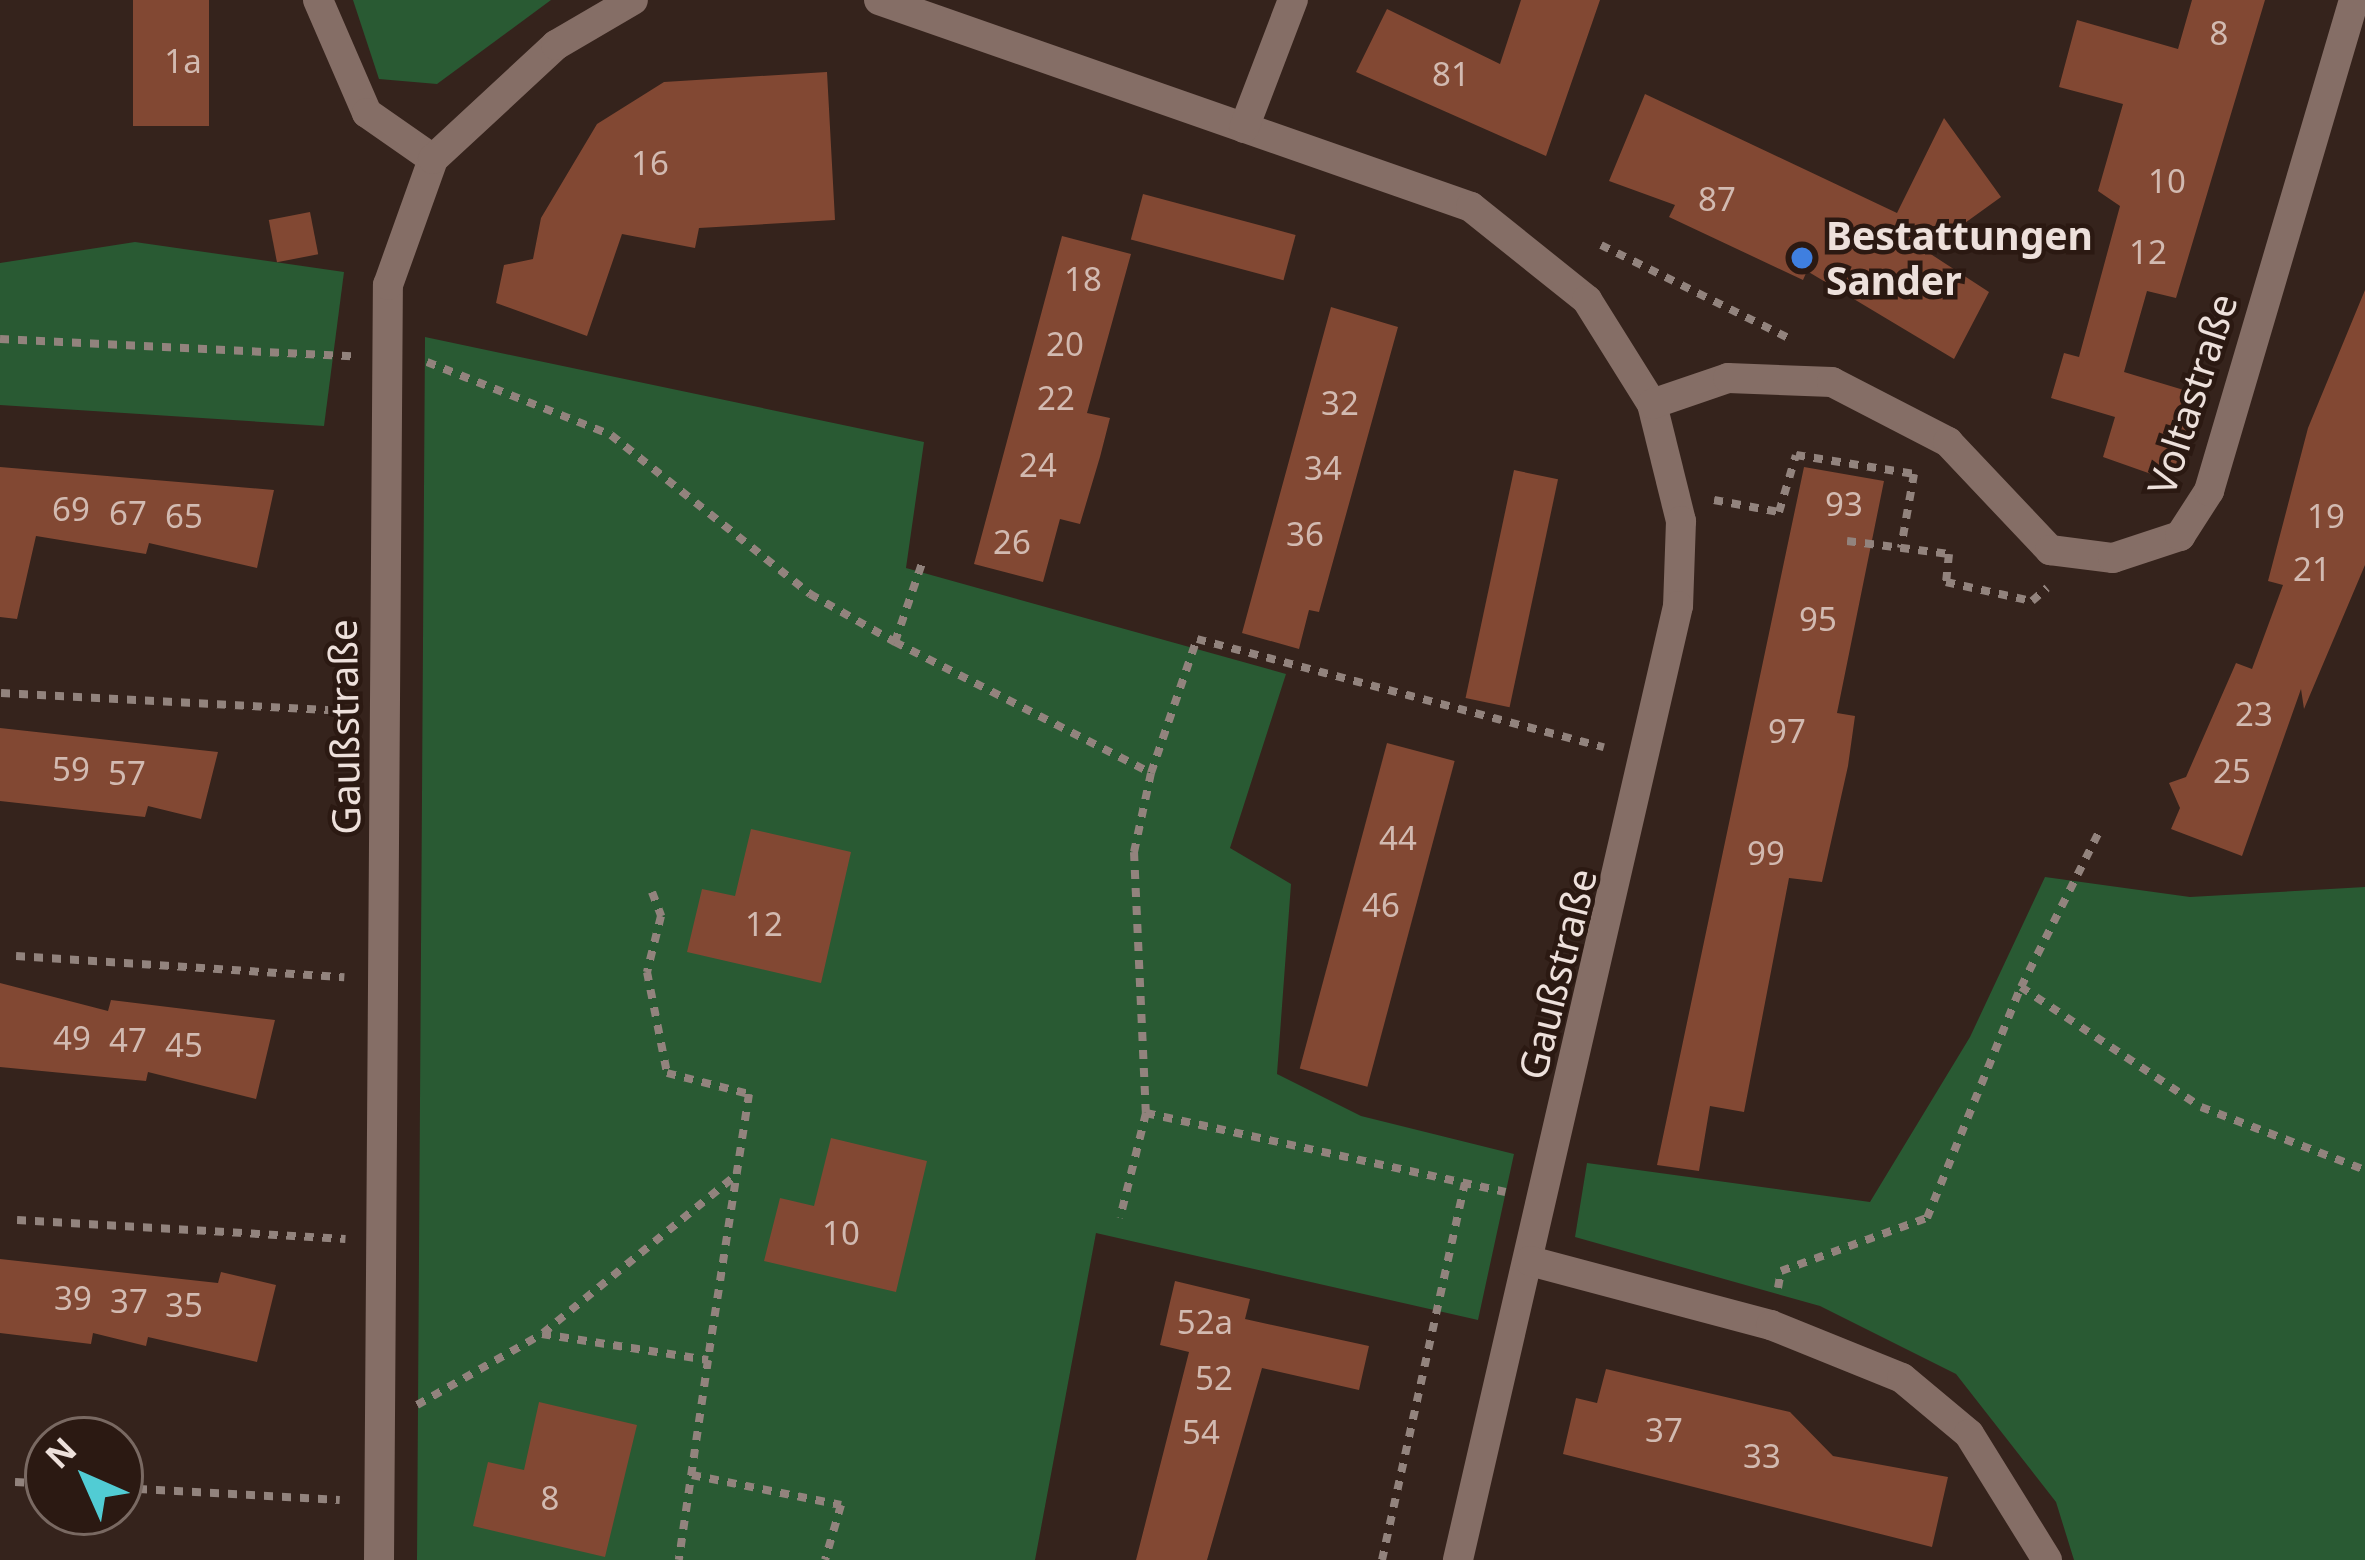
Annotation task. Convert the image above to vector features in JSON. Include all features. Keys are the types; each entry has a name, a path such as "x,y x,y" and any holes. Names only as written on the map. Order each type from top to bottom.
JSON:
{"street":[{"path":"318,0 367,113 434,159"},
{"name":"Gaußstraße","path":"379,1560 377,1240 388,980 380,358 402,233 434,159 556,45 633,0"},
{"name":"Gaußstraße","path":"879,0 1504,225 1587,300 1652,404 1677,494 1678,606 1649,759 1458,1560"},
{"path":"1244,128 1293,0"},
{"name":"Voltastraße","path":"1652,404 1727,378 1803,376 1881,400 1948,442 2050,550 2122,557 2188,527 2209,491 2354,0"},
{"path":"1530,1261 1772,1325 1937,1402 2001,1478 2047,1560"}],"path":[{"path":"1601,244 1811,349"},
{"path":"0,339 422,361 610,435 793,582 895,642 1151,773"},
{"path":"1677,494 1779,512 1796,455 1914,474 1901,548"},
{"path":"1847,541 1949,554 1946,582 2032,601 2052,583 2074,587"},
{"path":"895,642 922,563"},
{"path":"1120,1218 1146,1113 1134,852 1151,773 1197,639 1649,759"},
{"path":"1,693 381,713"},
{"path":"1772,1325 1781,1271 1927,1218 2021,987 2100,830"},
{"path":"652,892 661,916 647,972 667,1073 749,1094 679,1560"},
{"path":"16,956 388,980"},
{"path":"2021,987 2201,1107 2365,1170"},
{"path":"1146,1113 1541,1199"},
{"path":"377,1428 542,1334 737,1174"},
{"path":"1382,1560 1465,1183"},
{"path":"17,1220 377,1240"},
{"path":"542,1334 708,1360"},
{"path":"692,1475 841,1505 825,1560"},
{"path":"15,1482 24,1483"},
{"path":"144,1489 378,1502"}],"green space":[{"path":"353,0 551,0 437,84 379,79"},
{"path":"135,242 344,272 324,426 0,405 0,263"},
{"path":"425,337 924,442 906,568 1286,674 1230,848 1291,884 1277,1074 1361,1116 1514,1154 1478,1320 1096,1233 1035,1560 417,1560"},
{"path":"2045,877 2190,897 2365,887 2365,1560 2074,1560 2056,1502 1956,1374 1820,1306 1575,1237 1587,1163 1870,1202 1970,1037"}],"building":[{"path":"133,0 209,0 209,126 133,126"},
{"path":"1521,0 1600,0 1546,156 1356,72 1387,9 1500,64"},
{"path":"2192,0 2265,0 2176,298 2147,291 2124,372 2197,394 2171,481 2103,457 2115,417 2051,398 2064,353 2079,357 2120,206 2098,191 2123,104 2059,87 2077,20 2178,49"},
{"path":"827,72 835,220 699,228 695,248 622,234 587,336 496,303 504,265 533,259 541,218 597,124 664,82"},
{"path":"1645,94 1897,213 1944,118 2001,197 1926,251 1989,292 1954,359 1807,271 1803,280 1669,217 1675,205 1609,181"},
{"path":"1143,194 1296,235 1283,280 1131,239"},
{"path":"310,212 318,254 277,262 269,220"},
{"path":"1062,236 1131,254 1087,413 1110,418 1100,457 1080,524 1060,519 1043,582 974,564"},
{"path":"2365,290 2365,565 2304,709 2301,689 2242,856 2171,829 2180,808 2169,783 2186,777 2236,663 2252,669 2283,585 2268,581 2308,428"},
{"path":"1331,307 1398,327 1319,612 1309,610 1299,649 1242,633"},
{"path":"0,467 274,490 257,568 149,543 146,554 36,536 17,619 0,617"},
{"path":"1804,467 1884,481 1837,713 1855,716 1848,766 1822,882 1789,878 1744,1112 1710,1106 1699,1171 1657,1165"},
{"path":"1514,470 1558,479 1510,707 1466,698"},
{"path":"0,728 218,752 201,819 148,806 145,817 0,801"},
{"path":"1387,743 1455,761 1367,1087 1300,1069"},
{"path":"751,829 851,852 821,983 687,952 702,889 735,896"},
{"path":"0,983 108,1011 111,1000 275,1020 256,1099 148,1072 146,1081 0,1067"},
{"path":"831,1138 927,1161 896,1292 764,1261 780,1198 814,1206"},
{"path":"0,1259 218,1283 221,1272 276,1285 257,1362 148,1337 146,1346 93,1333 91,1344 0,1333"},
{"path":"1175,1281 1250,1299 1245,1319 1369,1346 1359,1390 1262,1368 1207,1560 1136,1560 1189,1352 1160,1345"},
{"path":"1606,1369 1790,1412 1833,1456 1948,1477 1932,1547 1563,1454 1576,1398 1597,1403"},
{"path":"539,1402 637,1425 605,1557 473,1526 488,1462 524,1470"}],"place":[{"name":"Bestattungen Sander","path":"1802,258"}]}
